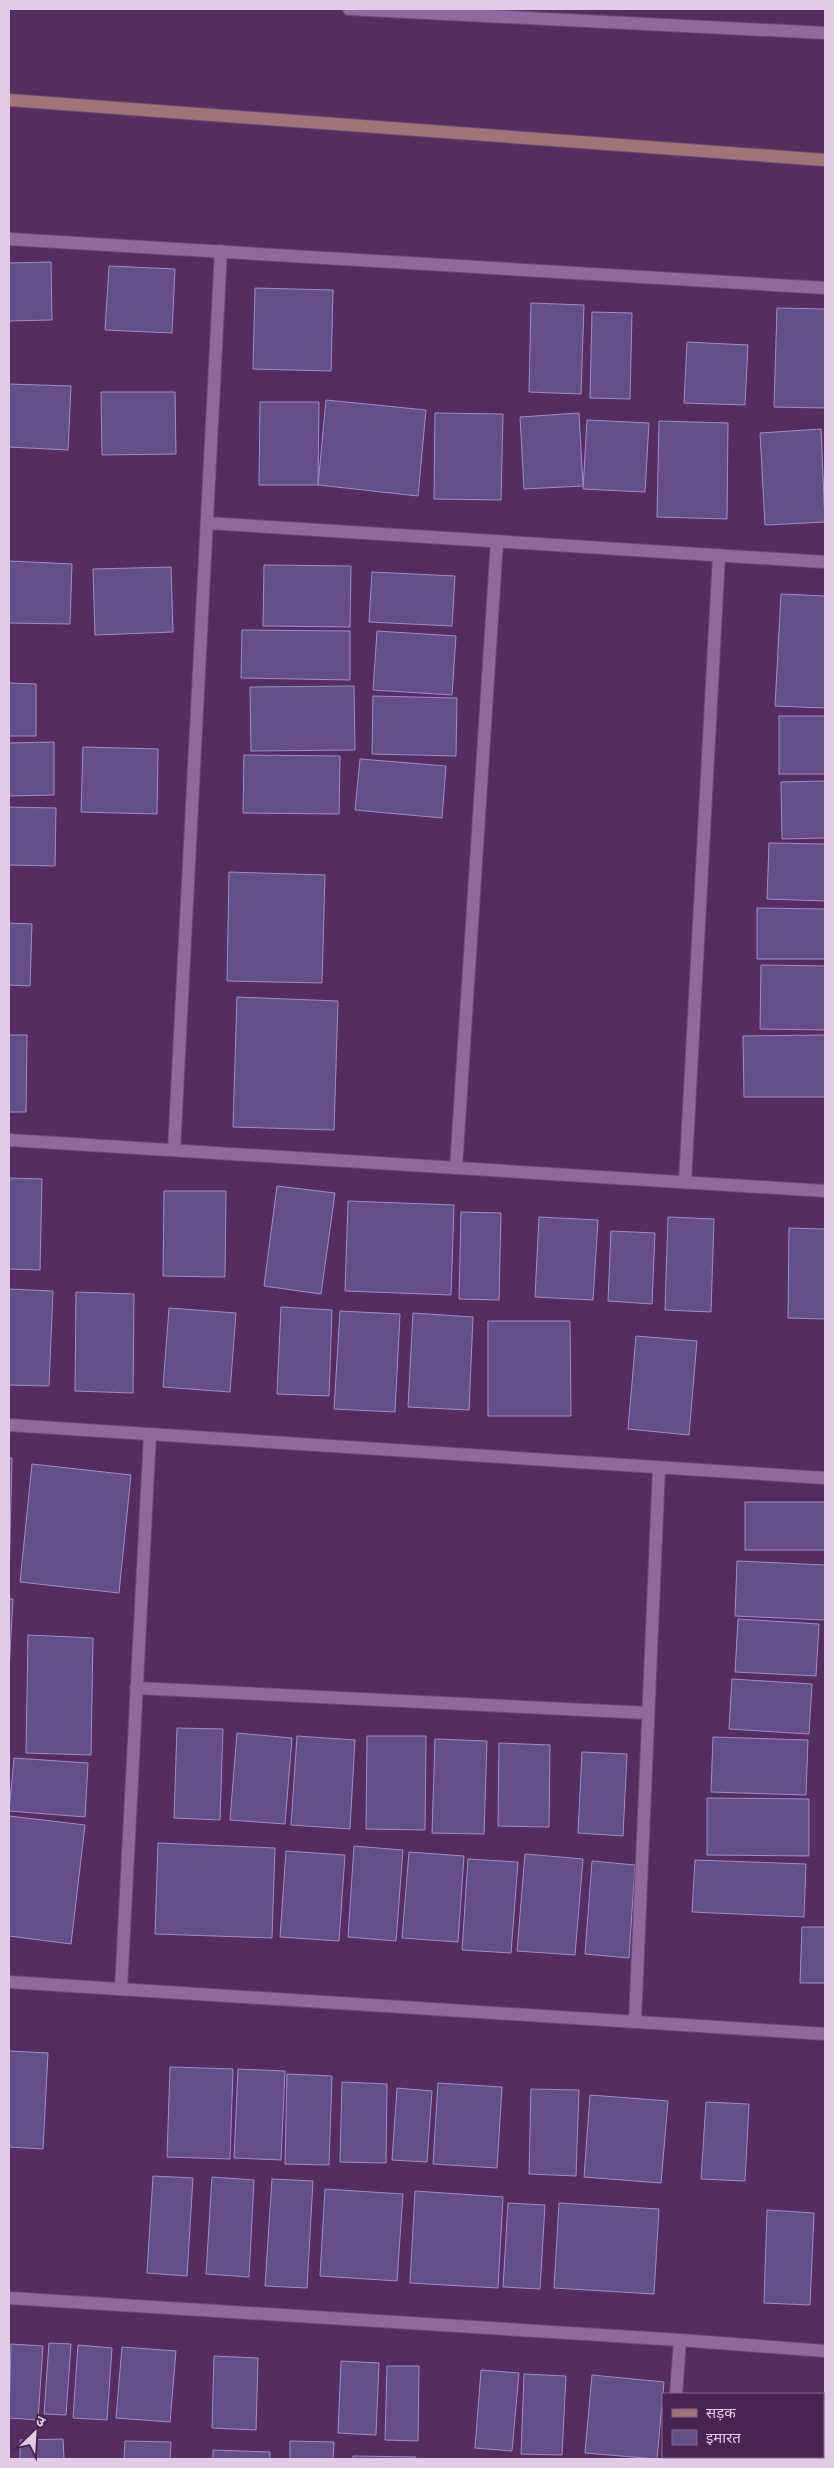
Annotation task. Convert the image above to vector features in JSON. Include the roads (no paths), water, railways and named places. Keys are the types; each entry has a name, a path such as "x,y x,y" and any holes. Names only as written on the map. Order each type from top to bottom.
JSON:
{"street":[{"path":"350,9 825,33"},
{"path":"9,100 825,160"},
{"path":"9,239 825,288"},
{"path":"174,1150 221,252"},
{"path":"207,523 825,562"},
{"path":"456,1168 497,541"},
{"path":"685,1182 719,555"},
{"path":"9,1140 825,1191"},
{"path":"9,1425 825,1478"},
{"path":"121,1989 150,1434"},
{"path":"635,2022 659,1468"},
{"path":"136,1688 648,1713"},
{"path":"9,1982 825,2034"},
{"path":"9,2298 680,2340 825,2351"},
{"path":"676,2393 680,2340"}]}
